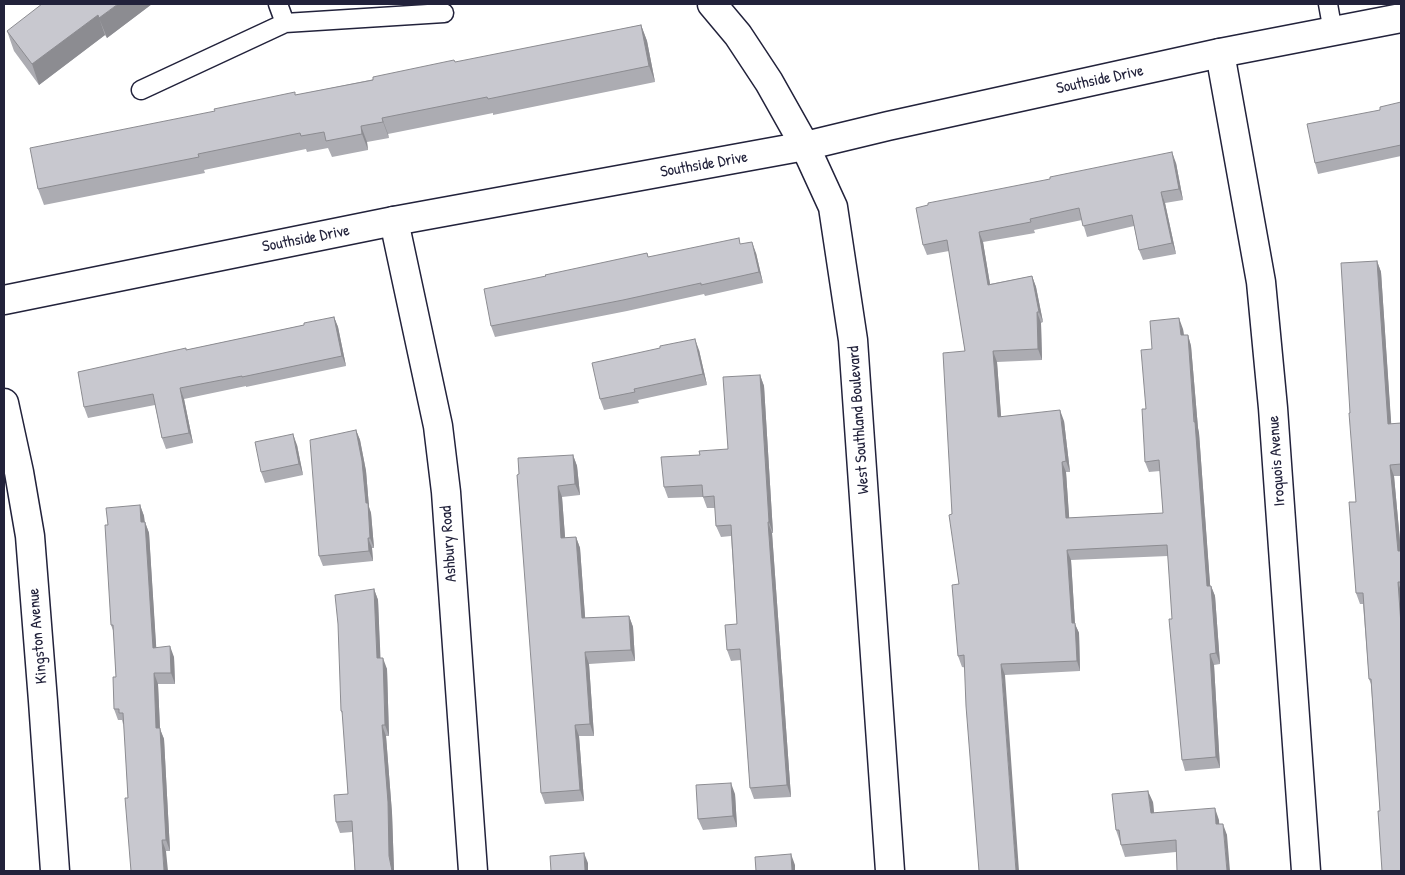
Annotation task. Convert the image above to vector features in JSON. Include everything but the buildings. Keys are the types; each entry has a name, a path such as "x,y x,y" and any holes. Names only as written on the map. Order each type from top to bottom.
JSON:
{"street":[{"name":"West Southland Boulevard","path":"712,4 738,35 769,82 805,146 833,207 854,340 890,871"},
{"name":"Southside Drive","path":"4,300 394,221 805,146 1220,53 1401,18"},
{"name":"Iroquois Avenue","path":"1220,53 1261,282 1274,408 1306,871"},
{"name":"Ashbury Road","path":"394,221 438,426 445,482 473,871"},
{"name":"Kingston Avenue","path":"4,403 30,536 54,871"}],"lane":[{"path":"278,4 285,23"},
{"path":"1328,4 1332,32"},
{"path":"141,90 285,23 444,13"}]}
